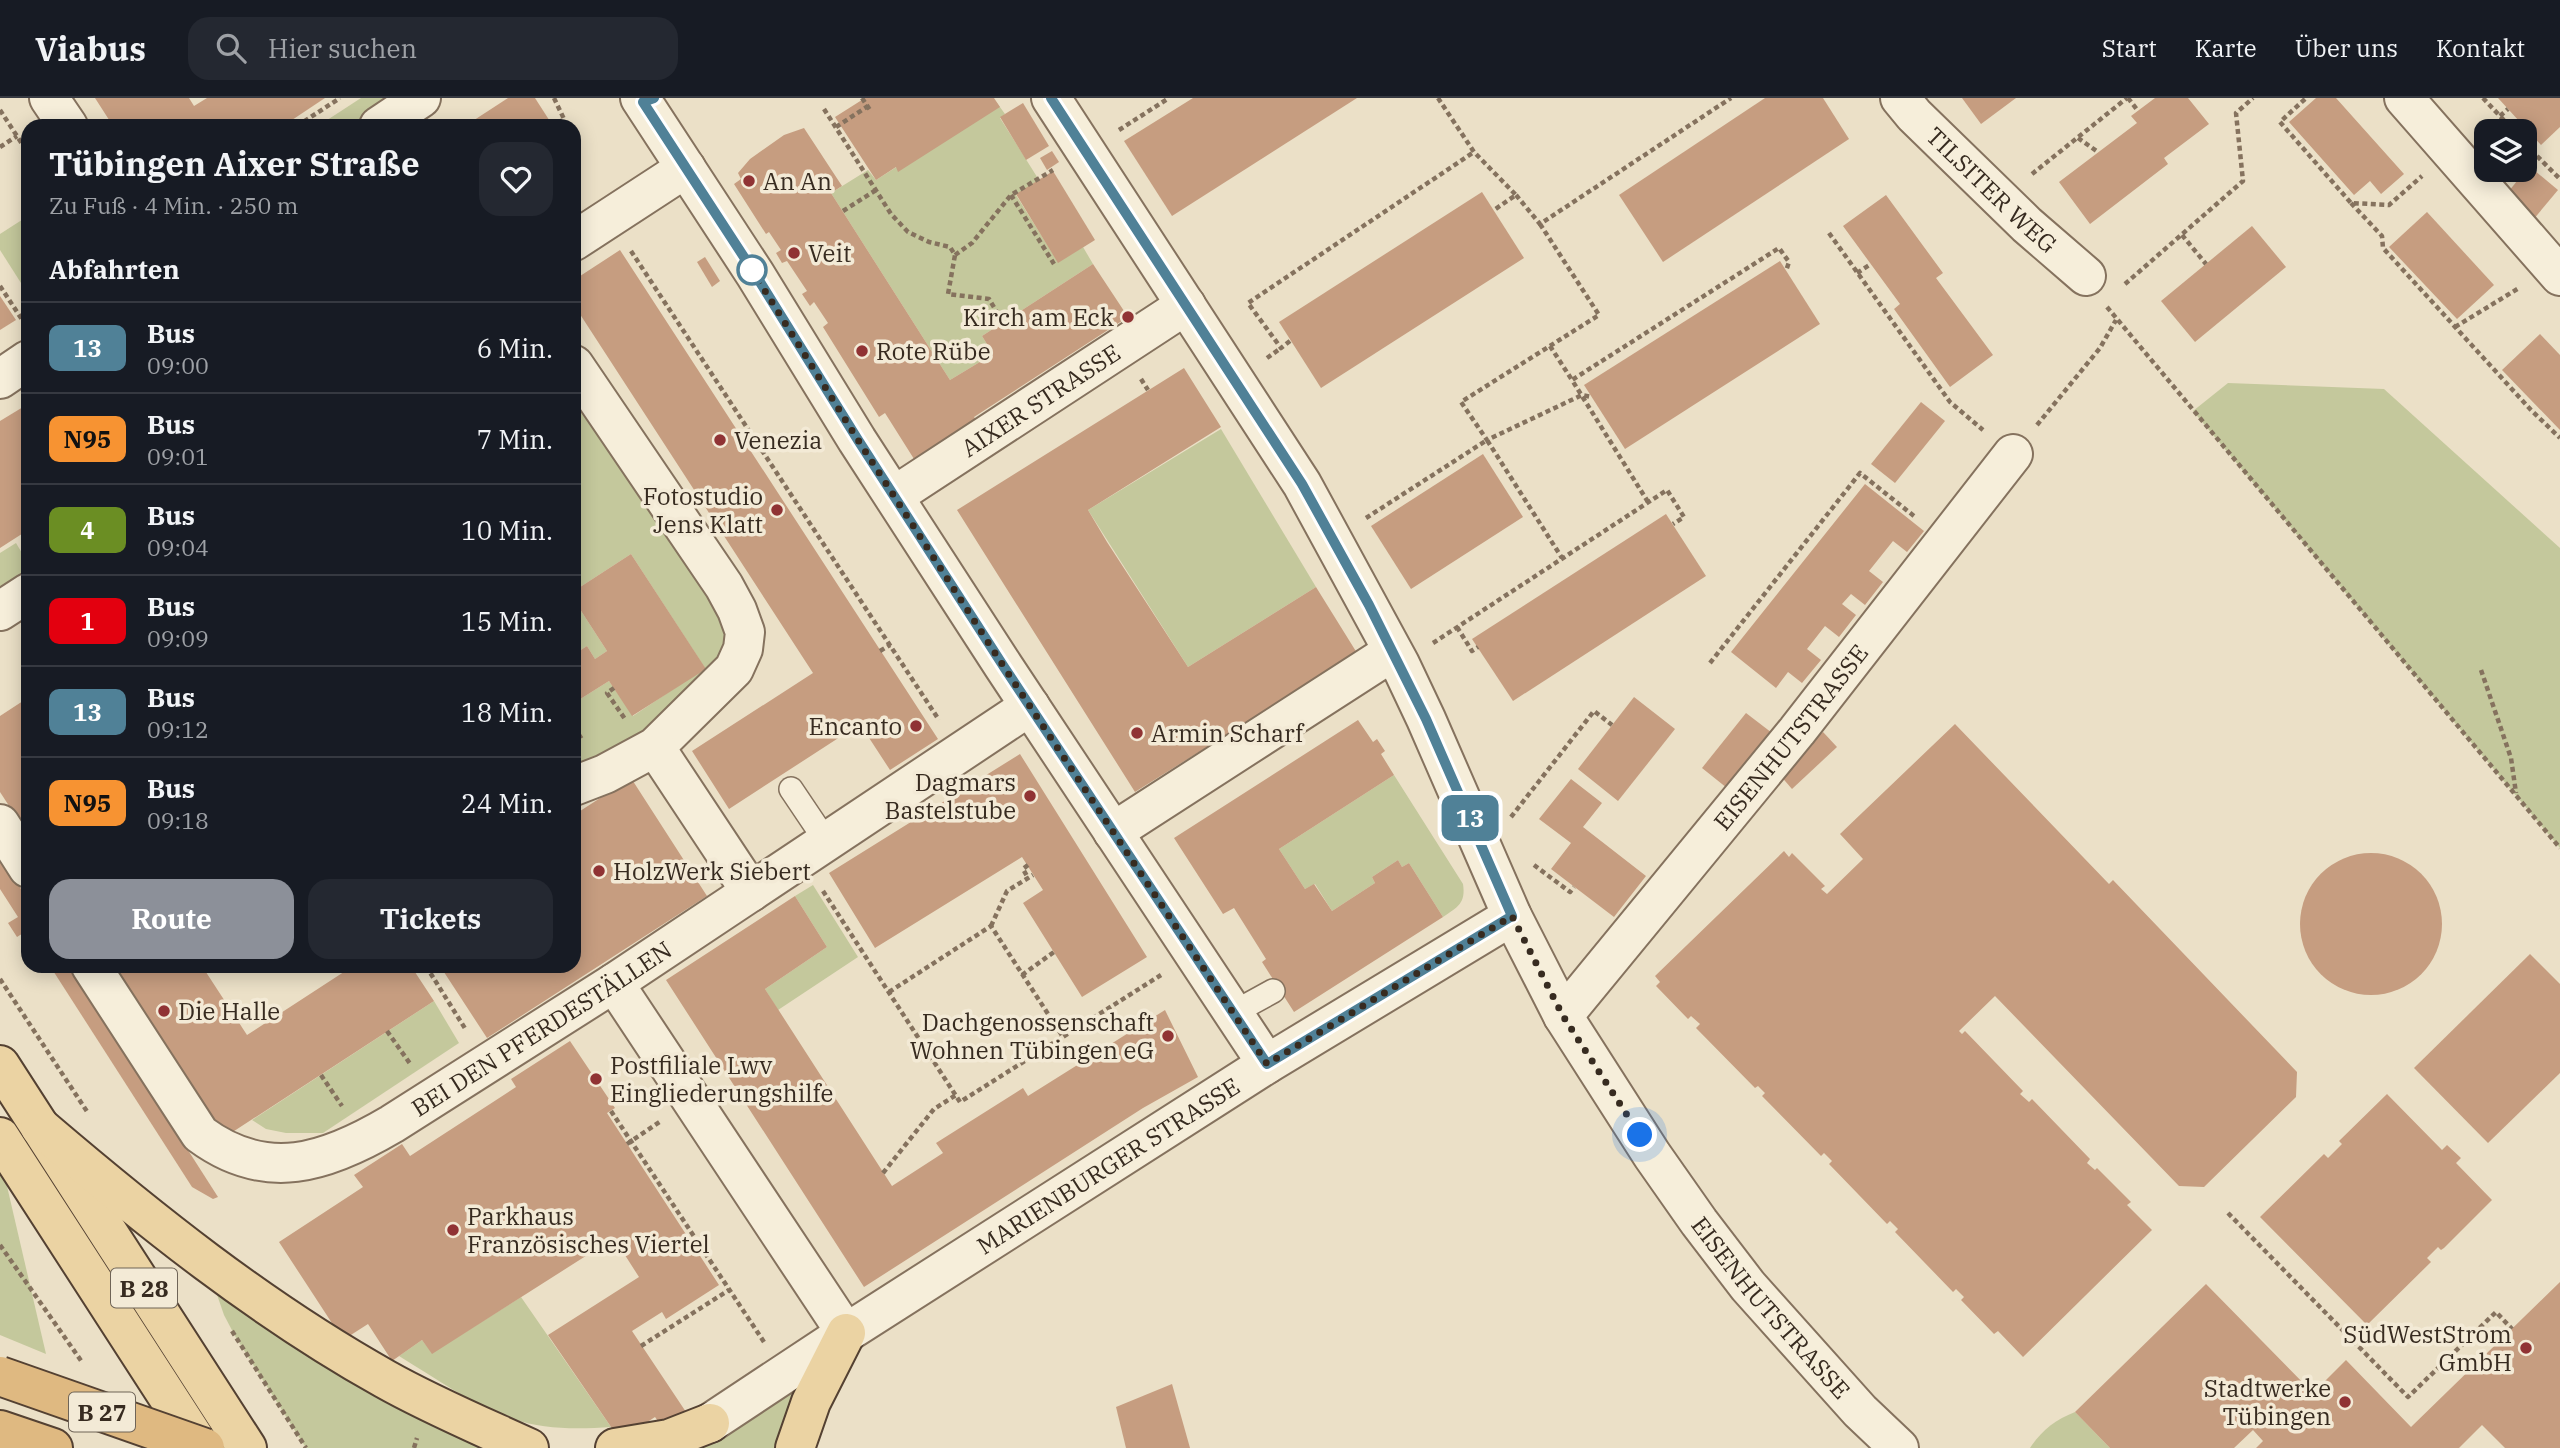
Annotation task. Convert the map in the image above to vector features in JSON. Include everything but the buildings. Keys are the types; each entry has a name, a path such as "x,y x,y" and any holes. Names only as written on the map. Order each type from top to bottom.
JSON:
{"highway":[{"name":"B 27","path":"0,1376 203,1448"},
{"name":"B 27","path":"0,1430 53,1448"}],"main road":[{"name":"B 28","path":"0,1065 247,1448"},
{"path":"40,1127 209,1265 290,1321 386,1380 529,1448"},
{"name":"B 28","path":"0,1137 203,1448"},
{"path":"795,1448 811,1402 846,1333"},
{"path":"615,1448 669,1439 710,1423"}],"street":[{"path":"49,98 63,119"},
{"path":"390,119 421,98"},
{"name":"EISENHUTSTRASSE","path":"1051,98 1302,484 1333,539 1396,658 1512,916 1563,1016 1652,1155 1748,1286 1860,1411 1899,1448"},
{"name":"TILSITER WEG","path":"1900,98 1914,115 2027,225 2086,276"},
{"path":"2404,98 2560,276"},
{"path":"646,99 686,168 894,496 1267,1064"},
{"path":"581,237 686,168"},
{"name":"AIXER STRASSE","path":"894,496 1186,306"},
{"path":"0,379 21,365"},
{"path":"581,375 724,586 745,632 743,649 734,669 655,747 605,774 581,783"},
{"name":"EISENHUTSTRASSE","path":"1563,1016 1797,731 2013,454"},
{"path":"1113,832 1396,658"},
{"name":"BEI DEN PFERDESTÄLLEN","path":"96,973 200,1134 220,1149 246,1158 291,1163 333,1154 357,1145 392,1124 614,983 1030,706"},
{"path":"655,747 751,892"},
{"path":"0,824 21,857"},
{"name":"MARIENBURGER STRASSE","path":"710,1423 1267,1064 1512,916"},
{"path":"614,983 846,1333"}],"lane":[{"path":"791,789 814,849"},
{"path":"1233,1013 1273,991"}],"path":[{"path":"308,119 340,98"},
{"path":"554,98 564,119"},
{"path":"836,127 869,108 862,98"},
{"path":"1118,131 1168,98"},
{"path":"1438,98 1474,152 1540,224 1599,315 1461,402 1562,558"},
{"path":"1540,224 1731,98"},
{"path":"2030,176 2127,98 2138,111"},
{"path":"2140,271 2243,181 2236,113 2253,98"},
{"path":"2483,98 2503,119"},
{"path":"2305,99 2280,121 2382,236 2383,248 2419,284 2531,410 2560,438"},
{"path":"824,109 891,214 908,232 929,242 950,247 955,255 948,293 989,299 1003,322"},
{"path":"2500,116 2508,109"},
{"path":"0,110 21,142"},
{"path":"0,147 17,136"},
{"path":"2078,138 2098,152"},
{"path":"1290,341 1281,348 1248,303 1474,152"},
{"path":"2314,161 2320,156"},
{"path":"2537,157 2560,179"},
{"path":"955,255 972,243 1011,195 1057,167 1069,187 1096,169"},
{"path":"2351,203 2389,205 2413,184"},
{"path":"843,211 876,190"},
{"path":"1011,195 1054,264"},
{"path":"1494,211 1516,195"},
{"path":"610,218 960,752"},
{"path":"1829,233 1950,402 2013,454 2100,348 2116,320"},
{"path":"2182,235 2206,264"},
{"path":"1572,380 1779,248 1789,262 1787,271"},
{"path":"1857,272 1871,264"},
{"path":"2086,276 2116,320 2560,848"},
{"path":"0,286 21,318"},
{"path":"2455,327 2512,294"},
{"path":"1550,346 1648,502"},
{"path":"1914,353 1922,348"},
{"path":"1333,539 1487,440 1582,395 1592,397"},
{"path":"2531,410 2536,405"},
{"path":"1710,663 1860,473 1945,541"},
{"path":"1396,658 1457,627 1667,490 1684,517 1673,524"},
{"path":"1820,524 1828,530"},
{"path":"1754,607 1762,613"},
{"path":"1457,627 1472,651 1478,647"},
{"path":"880,651 890,645"},
{"path":"2481,670 2511,758 2517,794"},
{"path":"1484,850 1594,711 1612,725"},
{"path":"814,849 889,992 960,1101 1194,954"},
{"path":"1531,862 1570,892 1574,887"},
{"path":"889,992 991,926 1007,891 1031,876 1023,869 1028,865"},
{"path":"991,926 1063,1037"},
{"path":"1022,975 1054,953"},
{"path":"430,973 487,1063"},
{"path":"883,1173 934,1109 956,1095"},
{"path":"611,1111 785,1375"},
{"path":"2228,1213 2408,1397 2496,1312 2512,1329"},
{"path":"0,1245 88,1372"},
{"path":"641,1346 729,1290"}],"green space":[{"path":"361,98 410,98 377,119 329,119"},
{"path":"997,103 1005,114 1000,118 1039,180 1016,195 1058,262 1083,247 1093,264 982,336 993,354 950,380 831,193 868,170 876,180"},
{"path":"21,220 21,283 0,250 0,234"},
{"path":"2228,383 2384,389 2560,548 2560,848 2193,411"},
{"path":"581,388 736,634 655,747 581,767 581,699 609,681 633,716 705,668 631,554 581,586"},
{"path":"1221,429 1316,587 1188,667 1088,510"},
{"path":"16,543 21,551 21,587 0,600 0,553"},
{"path":"581,611 607,651 595,659 587,646 581,650"},
{"path":"1394,775 1463,884 1460,904 1443,917 1409,863 1402,867 1398,860 1372,877 1375,883 1332,911 1315,884 1305,889 1279,849"},
{"path":"813,885 858,957 778,1010 765,989 827,947 795,896"},
{"path":"434,1001 459,1043 323,1133 286,1133 266,1129 252,1120"},
{"path":"0,1156 46,1354 0,1335"},
{"path":"214,1286 529,1448 306,1448 235,1336"},
{"path":"521,1297 611,1427 549,1427 525,1423 469,1399 399,1356 422,1340 432,1353"},
{"path":"796,1368 795,1448 615,1448"},
{"path":"2075,1412 2110,1448 2030,1448 2050,1426"}],"bus line":[{"name":"13","path":"654,98 643,102 961,601 1267,1064 1512,916 1400,664 1302,484 1051,98"}],"place":[{"name":"An An","path":"749,181"},
{"name":"Veit","path":"794,253"},
{"name":"Kirch am Eck","path":"1128,317"},
{"name":"Rote Rübe","path":"862,351"},
{"name":"Venezia","path":"720,440"},
{"name":"Fotostudio Jens Klatt","path":"777,510"},
{"name":"Encanto","path":"916,726"},
{"name":"Armin Scharf","path":"1137,733"},
{"name":"Dagmars Bastelstube","path":"1030,796"},
{"name":"HolzWerk Siebert","path":"599,871"},
{"name":"Die Halle","path":"164,1011"},
{"name":"Dachgenossenschaft Wohnen Tübingen eG","path":"1168,1036"},
{"name":"Postfiliale Lwv Eingliederungshilfe","path":"596,1079"},
{"name":"Parkhaus Französisches Viertel","path":"453,1230"},
{"name":"SüdWestStrom GmbH","path":"2526,1348"},
{"name":"Stadtwerke Tübingen","path":"2345,1402"}],"route":[{"path":"752,270 961,601 1267,1064 1512,916 1563,1016 1640,1135"}]}
